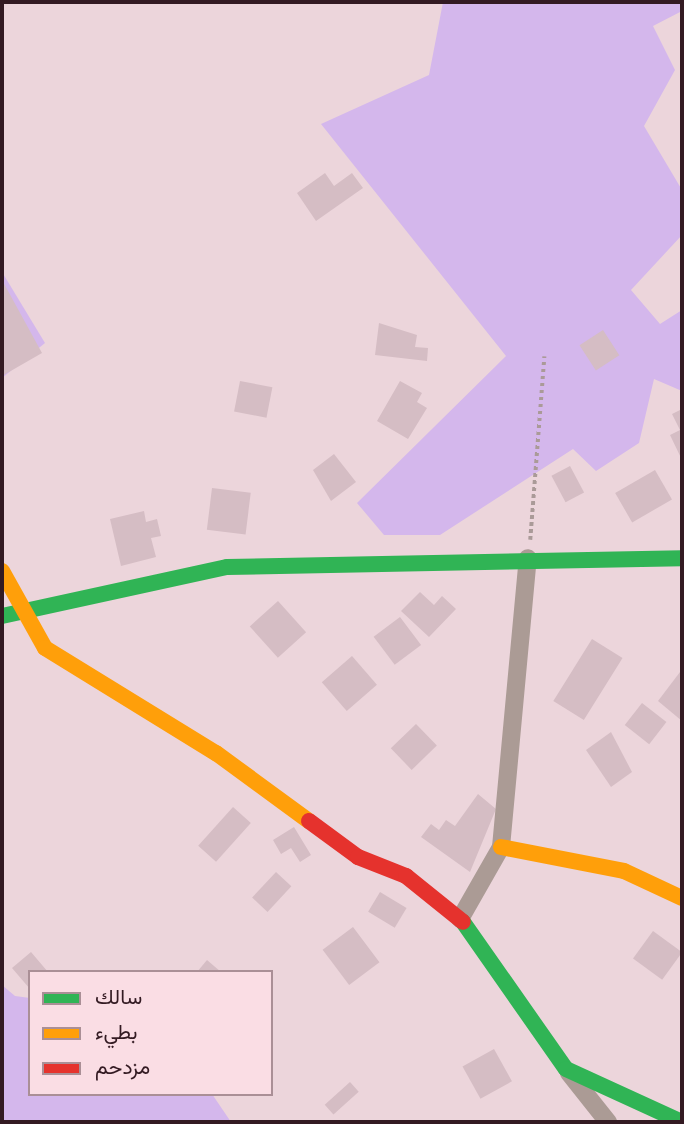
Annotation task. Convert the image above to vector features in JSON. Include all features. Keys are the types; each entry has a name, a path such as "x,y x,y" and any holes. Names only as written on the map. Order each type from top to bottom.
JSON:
{"street":[{"path":"2,616 24,614 153,579 227,567 528,558 682,558"},
{"path":"460,919 501,847 528,558"},
{"path":"2,571 45,648 216,753 358,857 407,876 460,919 509,981 566,1069 608,1122"},
{"path":"501,847 624,871 682,898"},
{"path":"566,1069 682,1122"}],"path":[{"path":"528,558 544,357"}],"shaded area":[{"path":"443,2 682,2 682,11 653,26 675,70 644,126 682,190 682,235 631,290 660,324 682,310 682,391 654,379 639,443 596,471 573,449 440,535 384,535 357,503 506,356 321,124 429,75"},
{"path":"2,272 45,343 2,378"},
{"path":"2,985 15,996 28,998 28,1096 213,1096 231,1122 2,1122"}],"building":[{"path":"325,173 334,186 352,173 363,188 316,221 297,193"},
{"path":"2,280 42,353 2,376"},
{"path":"379,323 417,335 415,347 428,348 427,361 375,355"},
{"path":"603,330 619,355 596,370 580,345"},
{"path":"240,381 272,387 266,418 234,411"},
{"path":"400,381 422,393 417,402 427,408 408,439 377,421"},
{"path":"682,409 682,460 670,435 680,430 672,414"},
{"path":"334,454 356,482 331,501 313,470"},
{"path":"570,466 584,492 566,502 551,476"},
{"path":"655,470 672,499 632,522 615,493"},
{"path":"212,488 251,493 246,534 207,530"},
{"path":"144,511 146,522 157,519 161,536 151,538 156,557 121,566 110,519"},
{"path":"420,592 434,605 442,596 456,609 429,637 401,611"},
{"path":"278,601 306,632 278,658 250,626"},
{"path":"400,617 421,645 395,665 374,637"},
{"path":"592,639 623,658 584,720 553,701"},
{"path":"352,656 377,685 347,711 322,682"},
{"path":"680,672 682,674 682,721 658,701"},
{"path":"642,703 666,722 649,744 625,725"},
{"path":"416,724 437,746 412,770 391,748"},
{"path":"611,732 632,772 611,787 586,750"},
{"path":"478,794 496,809 470,872 421,837 431,824 439,830 446,820 455,826"},
{"path":"233,807 251,823 216,862 198,846"},
{"path":"294,827 311,855 300,862 291,848 281,854 273,840"},
{"path":"276,872 291,886 267,912 252,898"},
{"path":"380,892 407,908 395,928 368,912"},
{"path":"353,927 379,962 349,985 323,950"},
{"path":"653,931 682,952 662,980 633,959"},
{"path":"31,952 46,970 28,970 28,987 12,968"},
{"path":"207,960 219,970 199,970"},
{"path":"494,1049 512,1081 480,1099 463,1066"},
{"path":"350,1082 359,1092 333,1114 325,1105"}],"traffic: fast":[{"path":"2,616 227,567 682,558"},
{"path":"463,922 566,1069 682,1122"}],"traffic: slow":[{"path":"2,571 45,648 216,753 309,821"},
{"path":"501,847 624,871 682,898"}],"traffic: jam":[{"path":"309,821 358,857 406,876 463,922"}]}
